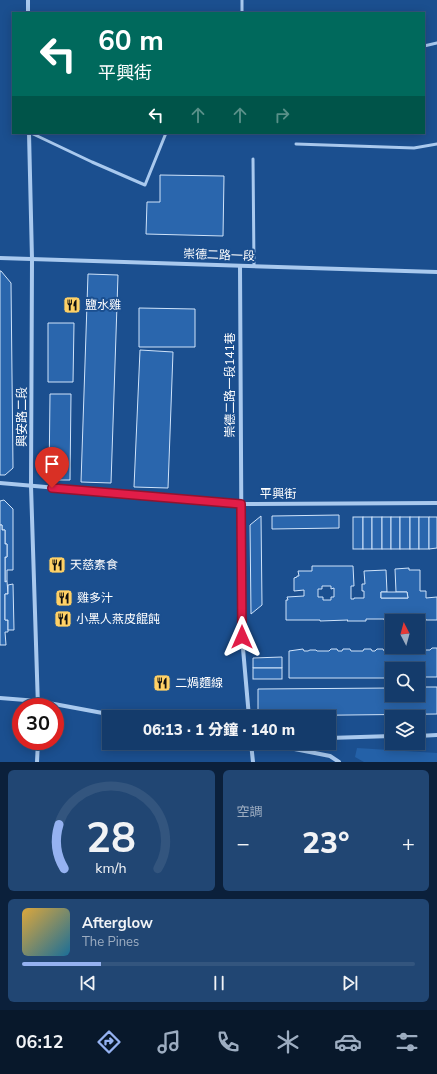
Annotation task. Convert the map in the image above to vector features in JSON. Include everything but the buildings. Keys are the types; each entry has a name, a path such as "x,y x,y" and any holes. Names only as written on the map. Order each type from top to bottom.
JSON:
{"street":[{"path":"28,0 28,12"},
{"name":"興安路二段","path":"30,134 32,258 31,486 38,698"},
{"name":"崇德二路一段","path":"0,258 437,272"},
{"name":"崇德二路一段141巷","path":"240,266 242,637 247,710"},
{"name":"平興街","path":"0,483 241,504 437,503"},
{"path":"0,698 12,699"},
{"path":"64,706 102,713"},
{"path":"425,736 437,735"},
{"path":"336,738 385,736"},
{"path":"38,750 38,762"},
{"path":"252,750 253,762"},
{"path":"300,750 330,756 339,762"}],"lane":[{"path":"242,0 242,12"},
{"path":"425,46 437,43"},
{"path":"32,134 145,185 166,134"},
{"path":"296,144 414,148 437,144"},
{"path":"253,159 254,266"}],"shaded area":[{"path":"357,748 437,753 437,762 364,762 355,757"}],"place":[{"name":"鹽水雞","path":"72,305"},
{"name":"天慈素食","path":"57,565"},
{"name":"雞多汁","path":"64,598"},
{"name":"小黑人燕皮餛飩","path":"63,619"},
{"name":"二煱麵線","path":"162,683"}],"route":[{"path":"52,488 241,504 242,637"}]}
